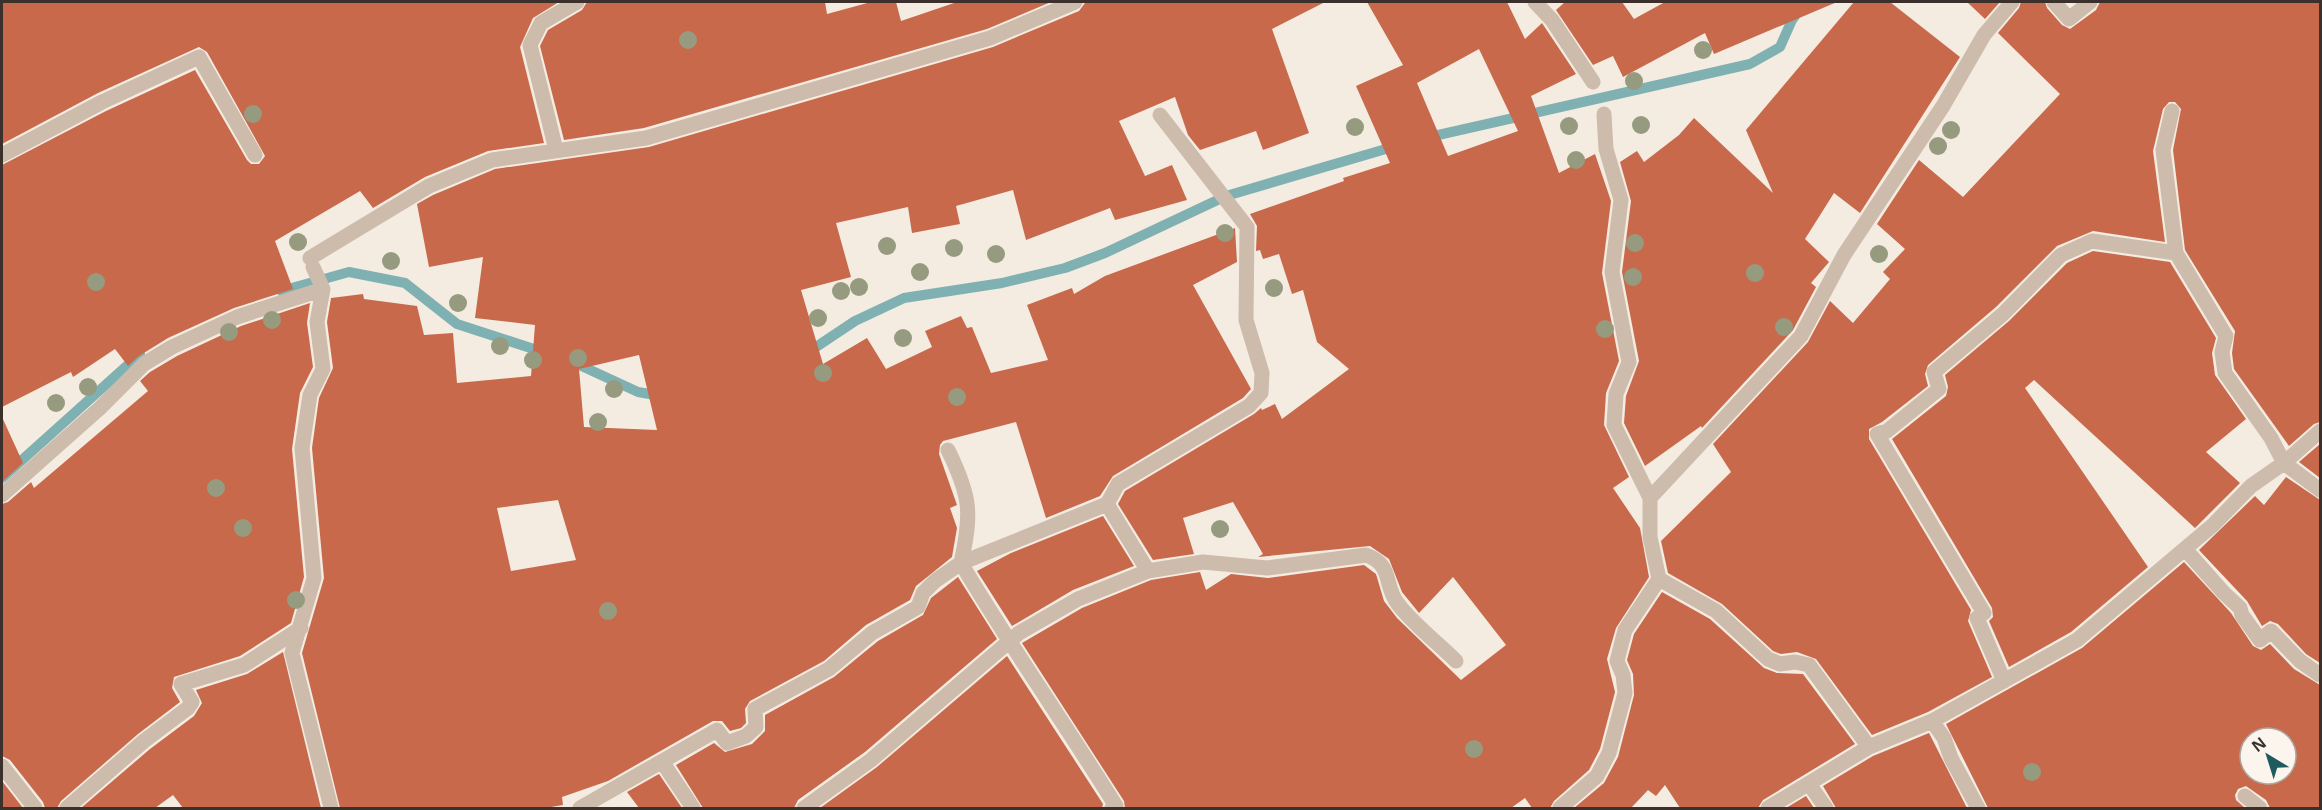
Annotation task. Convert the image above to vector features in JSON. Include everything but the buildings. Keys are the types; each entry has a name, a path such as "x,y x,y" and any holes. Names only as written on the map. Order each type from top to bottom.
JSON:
{"street":[{"path":"556,150 530,45 541,23 577,2"},
{"path":"331,808 292,653 314,578 302,448 310,395 323,369 317,322 322,287 311,262 429,186 492,160 646,138 764,106 990,38 1075,2"},
{"path":"1535,2 1552,20 1593,82"},
{"path":"1650,498 1801,336 1844,255 1943,106 1984,35 2012,2"},
{"path":"2054,2 2069,19 2090,2"},
{"path":"2,155 102,102 199,57 255,154"},
{"path":"2172,111 2163,150 2176,253 2226,336 2222,352 2224,373 2271,438 2284,463 2320,490"},
{"path":"1560,808 1597,776 1609,753 1625,693 1623,675 1617,661 1625,630 1659,579 1650,537 1650,498 1614,425 1616,394 1629,362 1612,272 1621,200 1606,148 1604,114"},
{"path":"580,808 663,763 717,730 727,743 746,736 756,727 755,709 829,669 872,633 918,608 923,593 935,580 961,563 1107,504 1118,484 1249,406 1261,393 1262,373 1246,320 1247,226 1160,115"},
{"path":"2004,681 1977,618 1984,613 1877,434 1887,431 1939,389 1934,372 2003,314 2061,255 2092,241 2176,253"},
{"path":"2,495 100,408 144,364 172,347 237,317 322,287"},
{"path":"1768,808 1869,747 1932,721 2077,640 2213,525 2251,486 2284,463 2320,431"},
{"path":"948,450 963,485 970,523 961,563 1008,642 1060,717 1116,806 1112,808"},
{"path":"1107,504 1148,571"},
{"path":"2185,549 2240,608 2242,615 2260,640 2271,631 2300,661 2320,675"},
{"path":"804,808 871,760 1008,642 1078,598 1148,571 1203,562 1267,568 1366,555 1383,565 1397,602 1456,661"},
{"path":"1659,579 1716,611 1768,659 1780,664 1794,662 1809,665 1869,747"},
{"path":"67,808 144,741 188,708 192,702 181,684 244,665 301,628"},
{"path":"1932,721 1944,738 1951,759 1978,808"},
{"path":"663,763 693,808"},
{"path":"2,766 35,808"},
{"path":"1809,784 1826,808"},
{"path":"2245,796 2260,808"}],"waterway":[{"path":"1425,138 1750,64 1780,47 1792,20 1805,2"},
{"path":"807,353 855,321 904,298 1002,283 1065,268 1105,253 1226,196 1396,146"},
{"path":"281,291 349,272 405,283 457,324 546,353"},
{"path":"2,478 140,354"},
{"path":"575,363 638,392 661,396"}]}
